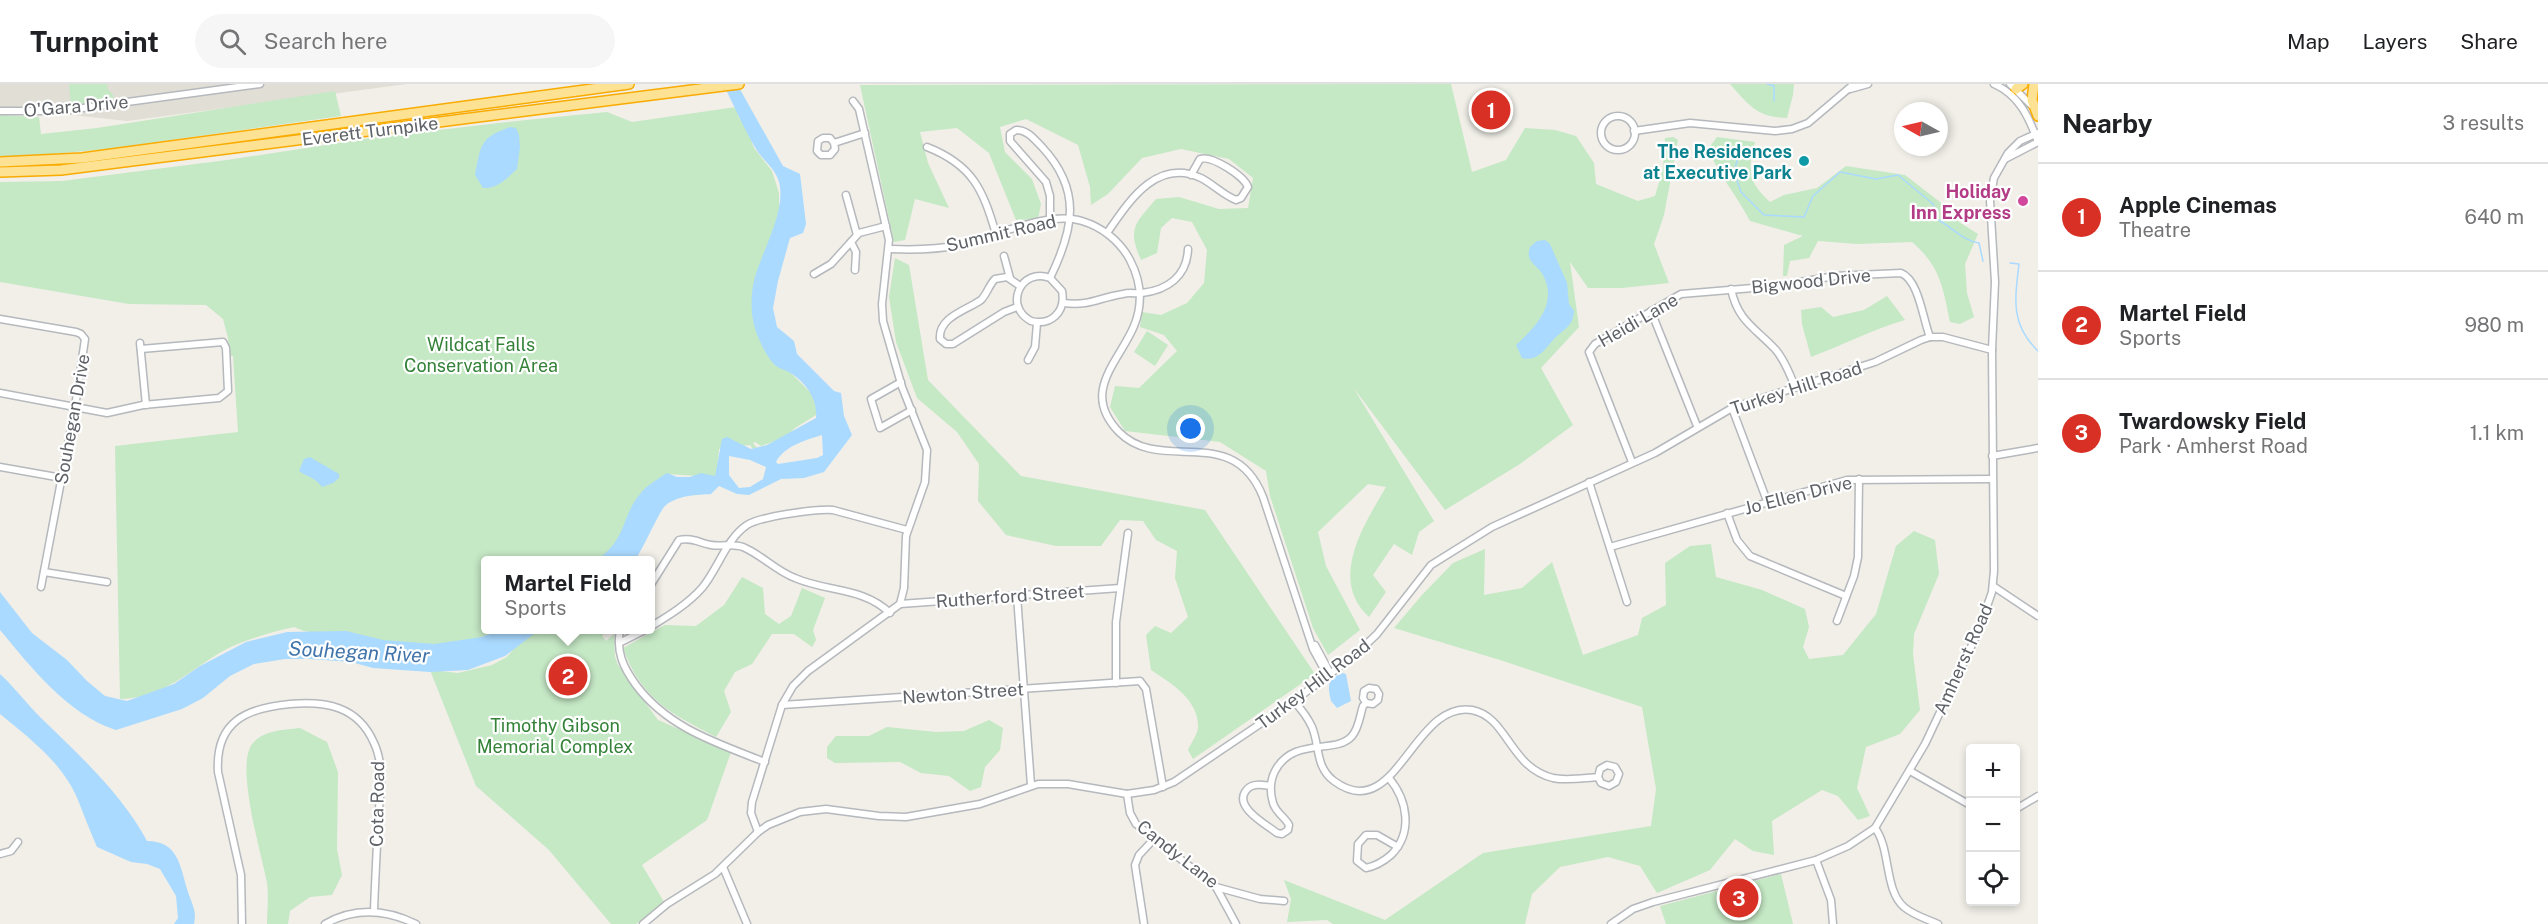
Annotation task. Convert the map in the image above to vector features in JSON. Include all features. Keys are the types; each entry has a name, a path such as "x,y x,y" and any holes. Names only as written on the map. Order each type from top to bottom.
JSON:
{"highway":[{"name":"Everett Turnpike","path":"0,162 82,158 629,84"},
{"name":"Everett Turnpike","path":"0,172 61,170 739,84"},
{"path":"2034,84 2032,100 2038,118"}],"street":[{"name":"O'Gara Drive","path":"0,111 61,111 260,84"},
{"path":"1634,131 1699,123 1775,130 1792,129 1808,123 1852,86 1868,84"},
{"path":"1994,84 2014,87 2028,101 2038,118"},
{"path":"2005,159 2038,142 2037,134 2014,87"},
{"path":"758,831 752,819 751,807 782,705 793,686 808,671 890,614 900,604 904,588 907,530 925,482 927,466 925,440 901,382 882,312 890,249 859,109 853,101"},
{"path":"1613,117 1627,119 1634,131 1631,144 1619,150 1609,148 1601,136 1604,123 1613,117"},
{"path":"1050,220 1047,186 1039,172 1011,144 1009,136 1014,131 1023,130 1029,133 1059,168 1068,187 1071,218 1065,244 1050,278"},
{"path":"834,143 865,133"},
{"name":"Amherst Road","path":"1611,924 1643,905 1816,860 1848,846 1875,828 1925,744 1981,625 1993,586 1992,350 1995,282 1990,200 1994,178 2013,147 2037,134"},
{"path":"927,147 952,159 974,179 985,199 996,234"},
{"path":"1107,233 1132,198 1145,185 1159,177 1176,174 1191,175 1236,200 1241,198 1247,189 1247,183 1241,177 1206,158 1200,159 1191,175"},
{"path":"846,195 857,235"},
{"name":"Summit Road","path":"890,249 945,248 1050,220 1071,218 1107,233 1129,257 1138,280 1140,294 1134,325 1105,379 1103,400 1108,416 1120,432 1140,446 1216,454 1238,463 1254,478 1263,497 1319,662 1330,673"},
{"path":"813,274 831,264 857,235 886,226"},
{"path":"851,242 856,252 855,270"},
{"path":"1063,303 1085,305 1124,293 1140,294 1161,289 1177,279 1186,263 1188,249"},
{"path":"1004,256 1010,278"},
{"name":"Bigwood Drive","path":"1795,387 1779,354 1752,330 1742,317 1731,289 1777,286 1835,276 1901,273 1906,275 1912,283 1930,337"},
{"path":"1017,307 994,318 952,344 946,344 940,339 943,326 961,310 982,298 995,279 1002,276 1010,278 1020,286"},
{"path":"1034,276 1050,278 1060,289 1063,303 1059,312 1052,319 1037,322 1025,318 1017,307 1016,297 1020,286 1034,276"},
{"name":"Heidi Lane","path":"1632,462 1589,352 1595,344 1681,294 1731,289"},
{"path":"1651,311 1697,426"},
{"name":"Souhegan Drive","path":"0,320 76,332 84,336 85,345 75,408 41,587"},
{"path":"1028,360 1035,347 1037,322"},
{"path":"1930,337 1944,337 1992,350"},
{"name":"Turkey Hill Road","path":"643,924 723,867 758,831 800,812 826,809 890,817 924,814 980,804 1031,785 1051,783 1126,794 1163,787 1219,754 1330,673 1374,638 1431,565 1491,527 1545,505 1665,447 1697,426 1732,408 1875,362 1930,337"},
{"path":"0,393 107,413 146,405 219,398 228,391 226,348 223,342 140,346 146,405"},
{"path":"901,382 871,399 880,428 912,410"},
{"path":"1732,408 1767,501"},
{"path":"1992,456 2038,448"},
{"path":"0,467 62,478"},
{"path":"1837,621 1854,576 1858,557 1859,479"},
{"name":"Jo Ellen Drive","path":"1610,548 1832,483 1859,479 1992,479"},
{"path":"1589,482 1627,602"},
{"path":"655,624 701,588 731,544 750,523 815,509 833,510 907,530"},
{"path":"1727,513 1737,540 1750,556 1846,596"},
{"path":"1116,683 1116,622 1128,533"},
{"path":"655,579 679,540 685,539 723,546 731,544 743,548 794,578 816,586 858,594 878,603 890,614"},
{"path":"44,572 107,582"},
{"path":"1993,586 2038,616"},
{"name":"Rutherford Street","path":"900,604 1120,588"},
{"path":"1017,596 1031,785"},
{"path":"620,634 621,660 630,677 647,699 666,717 694,733 765,762"},
{"path":"619,643 637,634"},
{"name":"Newton Street","path":"782,705 1140,681 1144,684 1163,787"},
{"path":"1294,701 1311,725 1322,767 1329,777 1342,786 1363,789 1380,785 1389,778 1436,722 1449,713 1465,710 1481,712 1490,718 1520,759 1539,773 1565,780 1598,777"},
{"name":"Cota Road","path":"242,924 241,875 218,772 218,758 222,744 232,726 248,713 267,706 311,703 335,706 356,718 375,743 381,773 374,910"},
{"path":"1271,786 1249,787 1244,793 1243,802 1249,811 1277,833 1282,834 1286,832 1289,825 1274,807 1271,786 1275,771 1292,753 1316,746 1339,743 1351,737 1366,703"},
{"path":"1910,771 1966,802"},
{"path":"1389,778 1398,791 1407,821 1406,833 1398,847 1382,862 1371,867 1362,867 1357,861 1357,846 1366,835 1377,835 1398,847"},
{"name":"Candy Lane","path":"1126,794 1130,813 1136,824 1215,887 1260,899 1284,901"},
{"path":"2020,807 2038,796"},
{"path":"1875,828 1881,839 1897,900 1905,908 1938,924"},
{"path":"1144,924 1135,866 1139,855 1154,839"},
{"path":"0,854 14,849 18,842"},
{"path":"1816,860 1831,900 1833,924"},
{"path":"723,867 747,924"},
{"path":"1215,887 1236,924"},
{"path":"325,924 352,913 374,910 397,915 416,924"}],"shaded area":[{"path":"0,84 407,84 127,121 0,107"}],"green space":[{"path":"69,84 108,84 107,88 114,96 111,101 71,107"},
{"path":"1451,84 1472,172 1506,160 1525,128 1555,130 1576,136 1594,163 1596,184 1638,201 1655,196 1663,169 1665,138 1673,137 1678,140 1664,215 1654,244 1669,283 1622,288 1588,288 1570,262 1579,327 1541,368 1573,425 1520,464 1445,510 1353,387 1434,521 1419,532 1412,555 1394,544 1373,575 1386,592 1369,617 1357,602 1351,586 1351,569 1360,535 1386,487 1368,484 1318,532 1326,566 1360,630 1328,655 1313,628 1270,496 1266,471 1220,442 1125,431 1110,407 1115,386 1139,388 1177,351 1164,335 1140,327 1142,312 1161,315 1187,303 1204,283 1207,250 1192,222 1172,218 1161,228 1157,253 1141,260 1134,240 1138,221 1156,199 1179,197 1219,209 1248,208 1253,178 1229,159 1181,149 1142,158 1108,194 1091,205 1090,187 1078,145 1026,119 1000,127 1005,152 1032,179 1041,204 1038,219 1016,220 989,153 957,128 920,132 928,163 949,208 915,199 905,240 894,242 860,85"},
{"path":"1730,84 1794,84 1787,118 1768,115 1754,109"},
{"path":"335,91 341,116 107,149 19,157 0,156 0,115 39,117 41,134 97,128"},
{"name":"Wildcat Falls Conservation Area","path":"736,107 739,118 745,123 754,148 772,171 779,193 779,217 752,302 754,318 777,366 788,370 816,398 818,410 816,415 795,428 786,437 761,446 753,443 757,448 753,449 750,445 719,449 716,476 667,474 627,532 602,556 481,556 481,634 488,634 455,643 430,645 350,639 304,631 294,627 231,647 163,689 150,694 120,699 115,446 238,432 233,356 229,356 228,338 223,319 206,305 129,304 0,282 0,182 62,181 227,160 378,137 607,112 632,122"},
{"path":"1717,137 1755,142 1751,160 1751,175 1757,188 1770,202 1784,195 1817,188 1846,166 1905,175 1940,202 1959,222 1978,234 1965,264 1967,293 1974,317 1960,324 1950,322 1939,278 1929,260 1912,242 1857,244 1818,241 1809,258 1790,261 1787,276 1783,276 1784,245 1803,236 1750,221 1708,149"},
{"path":"895,258 909,265 928,380 1021,476 1205,510 1315,674 1193,759 1188,750 1198,730 1194,709 1182,693 1151,670 1146,635 1155,626 1171,633 1188,617 1175,578 1177,551 1156,540 1143,521 1120,520 1101,546 1056,546 1006,535 978,501 979,464 957,432 917,398 896,342 889,297"},
{"path":"1887,296 1905,320 1811,357 1802,324 1801,310 1821,307 1833,317 1864,310"},
{"path":"1147,331 1168,345 1155,366 1134,352"},
{"path":"1914,531 1935,540 1939,574 1914,634 1913,654 1920,710 1900,734 1866,747 1857,788 1870,816 1858,820 1838,796 1822,790 1772,821 1774,855 1753,851 1735,839 1710,870 1657,893 1640,866 1608,857 1560,867 1532,894 1525,924 1333,924 1327,920 1287,922 1291,899 1284,880 1385,920 1483,853 1651,826 1656,789 1642,707 1394,628 1453,563 1485,549 1484,595 1522,588 1552,562 1583,655 1638,635 1642,618 1666,605 1665,563 1690,546 1711,544 1716,577 1762,590 1805,609 1809,627 1803,647 1809,659 1843,655 1876,614 1896,546"},
{"path":"742,577 763,588 765,614 779,624 791,616 802,588 825,598 813,630 816,640 812,647 794,634 772,634 752,664 735,672 724,691 731,712 716,737 659,703 639,680 623,648 649,634 655,634 655,630 665,625 696,626 724,605"},
{"name":"Timothy Gibson Memorial Complex","path":"531,634 604,634 602,636 606,641 614,634 615,657 618,665 658,720 731,752 707,820 642,865 664,902 636,924 611,924 549,850 476,786 430,670 458,673 492,665 507,657 520,641"},
{"path":"989,720 1003,728 1000,750 985,767 981,787 970,791 949,776 921,773 900,762 835,763 827,758 827,747 836,736 869,736 887,727 936,732 964,731"},
{"path":"300,728 327,742 338,772 337,849 342,875 332,895 310,897 290,911 288,924 267,924 268,888 251,810 246,770 248,754 253,743 263,735"},
{"path":"1781,874 1793,924 1666,924 1660,906"}],"water":[{"path":"723,84 737,84 783,166 800,174 806,224 803,233 790,238 773,308 777,327 794,341 797,354 834,391 841,393 844,416 852,435 824,472 804,478 781,479 749,495 737,494 719,486 711,494 687,496 675,500 665,506 637,556 602,556 619,536 629,511 640,494 667,473 677,477 690,477 701,473 715,476 722,439 727,437 751,449 767,445 816,418 815,403 809,390 793,375 772,361 762,346 754,325 753,284 778,213 780,189 776,175 747,133","holes":["822,435 823,455 778,464 776,462 790,448","729,456 750,460 766,467 763,479 750,487 739,488 729,475"]},
{"path":"510,127 516,128 519,135 517,169 497,185 483,188 475,175 481,149 487,139"},
{"path":"1545,240 1550,244 1567,283 1569,304 1574,311 1568,326 1541,353 1533,358 1522,358 1516,345 1538,322 1547,304 1547,285 1543,275 1529,256 1530,247 1537,241"},
{"path":"310,457 339,474 339,478 322,487 314,479 299,471 304,459"},
{"name":"Souhegan River","path":"0,592 32,633 67,660 87,681 105,696 127,701 174,684 200,666 246,642 287,632 346,631 383,640 434,644 489,634 534,634 505,656 468,670 430,672 373,668 351,662 310,659 285,659 254,664 230,676 203,698 182,709 116,730 99,723 66,702 0,630"},
{"path":"1343,673 1346,674 1351,701 1337,708 1331,701 1330,684 1334,678"},
{"path":"0,674 113,791 147,841 166,845 172,851 180,865 194,908 194,924 174,924 178,918 176,896 160,869 147,864 131,862 97,847 78,800 64,774 44,752 0,714"}],"waterway":[{"path":"1767,84 1774,86 1774,101"},
{"path":"1756,151 1740,150 1734,172 1741,192 1764,215 1804,217 1813,196 1840,172 1876,179 1898,175 1933,204 1938,220 1963,237 1979,243 1983,261"},
{"path":"2010,263 2019,264 2016,289 2016,310 2019,321 2029,341 2038,351"}],"place":[{"name":"Apple Cinemas","path":"1491,110"},
{"name":"The Residences at Executive Park","path":"1804,161"},
{"name":"Holiday Inn Express","path":"2023,201"},
{"name":"Martel Field","path":"568,676"},
{"name":"Twardowsky Field","path":"1739,898"}]}
